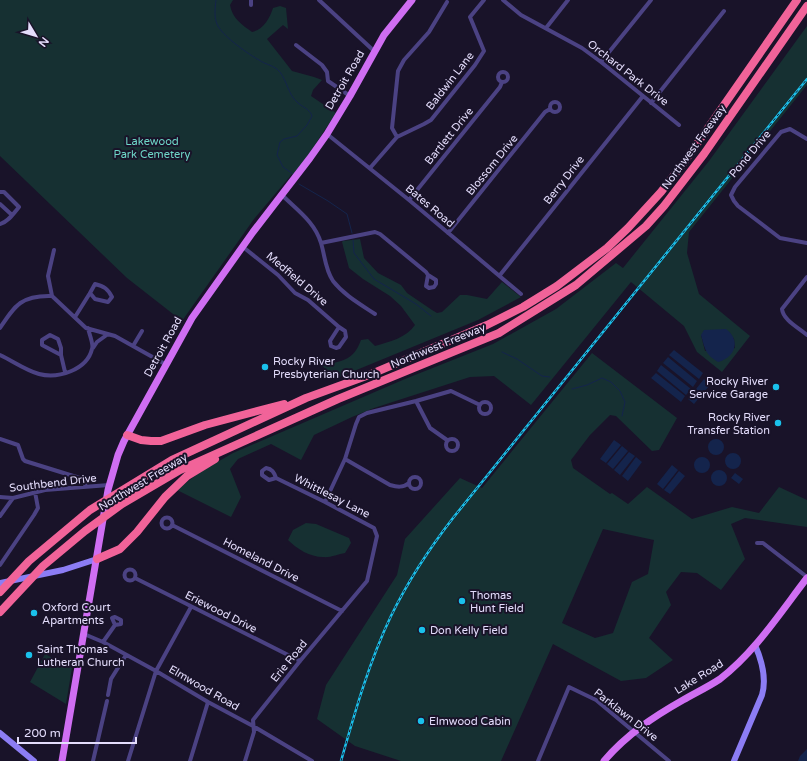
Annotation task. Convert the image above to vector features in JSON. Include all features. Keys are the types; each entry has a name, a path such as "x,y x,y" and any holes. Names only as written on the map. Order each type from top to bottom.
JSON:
{"highway":[{"name":"Northwest Freeway","path":"0,592 28,561 90,510 172,460 306,398 424,353 487,325 523,308 557,286 607,248 628,228 661,192 685,161 797,0"},
{"name":"Northwest Freeway","path":"0,612 43,566 84,531 118,507 180,470 338,399 499,333 576,285 646,226 664,206 704,154 807,6"},
{"path":"127,435 151,442 161,441 205,425 306,398"},
{"path":"97,559 120,549 137,532 165,497 188,476 238,444"}],"main road":[{"name":"Detroit Road","path":"62,761 108,488 118,455 127,435 165,364 192,318 243,246 327,134 384,35 412,0"},
{"path":"0,583 48,574 97,559"},
{"name":"Lake Road","path":"604,761 615,748 633,732 662,712 718,680 734,668 755,646 807,577"},
{"path":"734,761 764,687 764,675 755,646"},
{"path":"0,733 34,761"}],"street":[{"path":"319,0 374,51"},
{"name":"Baldwin Lane","path":"370,168 397,137 431,120 484,52 470,17 484,0"},
{"name":"Orchard Park Drive","path":"503,0 521,15 582,48 679,125"},
{"path":"546,28 568,0"},
{"path":"601,62 651,0"},
{"path":"397,137 392,128 398,71 404,60 429,32 447,2"},
{"path":"651,103 724,11"},
{"path":"296,45 322,65 327,72 328,81 350,96"},
{"name":"Bartlett Drive","path":"409,200 500,87 502,82"},
{"name":"Berry Drive","path":"500,276 643,96"},
{"name":"Blossom Drive","path":"448,233 550,109"},
{"name":"Pond Drive","path":"807,139 790,129 781,132 735,187 731,195 734,202 738,206 780,238 807,243"},
{"name":"Bates Road","path":"327,134 409,200 521,294"},
{"path":"0,192 4,192 19,207 12,215 0,224"},
{"path":"282,195 316,229 321,243 325,264 332,280 344,292 374,314"},
{"path":"0,204 12,215"},
{"path":"321,243 375,232 380,234 428,275"},
{"name":"Medfield Drive","path":"243,246 278,275 295,293 308,300 339,327"},
{"path":"54,250 48,276 52,296 86,328 115,336 165,364"},
{"path":"807,277 782,311 784,317 807,335"},
{"path":"75,317 95,284 102,285 109,291 112,298 108,302 95,299 90,293"},
{"path":"0,328 23,300 36,296 52,296"},
{"path":"339,327 345,331 346,337 339,347 334,348 331,346 330,341 339,327"},
{"path":"88,328 93,348"},
{"path":"133,346 142,331"},
{"path":"0,355 40,374 55,375 74,371 87,361 97,342 108,334"},
{"path":"61,355 42,345 42,340 50,335 58,339 65,372"},
{"path":"325,502 345,459 359,417 367,413 416,401 451,390 480,405"},
{"path":"416,401 430,428 447,440"},
{"path":"0,439 18,445 25,461 83,479 86,487"},
{"path":"345,459 390,485 398,488 409,484"},
{"name":"Whittlesay Lane","path":"276,478 374,528 377,536 367,581"},
{"name":"Southbend Drive","path":"0,497 13,498 44,490 86,487 108,488"},
{"path":"0,565 38,508 36,492"},
{"path":"0,516 13,498"},
{"name":"Homeland Drive","path":"172,526 342,611"},
{"path":"757,543 763,544 807,577"},
{"name":"Eriewood Drive","path":"135,578 300,662"},
{"name":"Erie Road","path":"245,761 254,732 253,720 367,581"},
{"path":"128,761 156,671 191,607"},
{"path":"104,642 115,625"},
{"name":"Elmwood Road","path":"84,634 104,642 126,654 208,702 253,726 303,759 312,761"},
{"path":"108,695 112,680 126,654"},
{"name":"Parklawn Drive","path":"538,761 569,687 596,700 669,761"},
{"path":"93,761 107,701"},
{"path":"190,761 208,702"}],"green space":[{"name":"Lakewood Park Cemetery","path":"0,0 233,0 230,5 233,14 241,24 252,32 260,29 266,23 273,8 280,6 286,8 288,29 283,25 267,39 292,71 322,80 313,90 311,96 336,113 294,176 292,174 254,219 182,321 127,278 0,156"},
{"path":"807,26 807,85 689,232 687,253 699,294 750,336 722,372 697,352 684,326 631,282 531,405 494,376 470,377 374,408 314,435 301,460 271,444 238,459 230,469 241,497 231,517 177,490 200,472 233,453 405,379 493,344 556,309 616,263 623,268 709,161","holes":["729,332 734,339 735,348 705,351 701,335"]},
{"path":"360,239 364,258 378,273 401,285 407,293 437,313 442,312 460,295 487,299 502,282 521,297 478,320 337,378 322,366 346,359 358,347 361,340 368,339 375,346 402,336 415,325 401,306 390,296 349,268 342,242"},
{"path":"592,353 677,418 659,450 652,451 616,416 610,415 590,435 571,460 573,468 610,494 612,493 628,504 647,487 692,519 732,507 759,513 779,487 807,500 807,527 745,518 731,524 745,559 721,590 697,573 681,572 666,592 671,605 649,638 673,660 646,678 621,681 553,644 501,761 401,761 355,746 317,719 326,685 397,575 405,539 460,478 482,488","holes":["603,529 654,540 648,574 632,582 613,633 595,638 562,623"]},
{"path":"306,523 316,524 349,538 351,543 345,553 326,557 318,557 309,554 288,540 293,530"},
{"path":"45,654 72,668 66,704 30,682"}],"water":[{"path":"726,329 734,339 735,344 732,353 724,360 718,362 706,351 701,335 704,330"},
{"path":"674,350 703,373 699,379 669,355"},
{"path":"668,357 697,381 693,387 663,363"},
{"path":"661,365 691,389 686,395 657,371"},
{"path":"656,373 685,396 681,402 651,378"},
{"path":"704,379 710,385 694,404 688,399"},
{"path":"713,439 719,439 724,444 722,453 719,455 713,455 708,450 708,444"},
{"path":"614,440 621,445 606,463 600,459"},
{"path":"622,446 628,451 613,469 607,464"},
{"path":"629,452 635,456 620,475 614,470"},
{"path":"730,453 736,453 741,458 739,467 736,469 730,469 725,464 725,458"},
{"path":"636,457 642,462 628,481 622,476"},
{"path":"699,457 705,457 710,462 708,471 705,473 699,473 694,468 694,462"},
{"path":"672,465 678,470 663,489 657,484"},
{"path":"716,470 722,470 727,475 725,484 722,486 716,486 711,481 711,475"},
{"path":"679,471 685,476 670,494 664,490"},
{"path":"735,473 743,479 739,484 731,478"},
{"path":"807,749 807,761 798,761 800,756"}],"waterway":[{"path":"216,0 215,18 217,24 224,33 242,49 278,70 294,99 308,110 312,116 307,125 297,136 284,139 280,142 277,155 283,167 293,174"},
{"path":"299,184 347,214 352,233"},
{"path":"353,240 354,253 374,279 416,304 431,316"},
{"path":"502,352 517,359 542,376 550,377"},
{"path":"572,389 587,385 602,378 611,382 620,391 625,402 622,416"}],"railway":[{"path":"341,761 363,687 383,633 404,590 427,553 453,518 807,79"}],"place":[{"name":"Rocky River Presbyterian Church","path":"265,367"},
{"name":"Rocky River Service Garage","path":"776,387"},
{"name":"Rocky River Transfer Station","path":"778,423"},
{"name":"Thomas Hunt Field","path":"462,601"},
{"name":"Oxford Court Apartments","path":"34,613"},
{"name":"Don Kelly Field","path":"422,630"},
{"name":"Saint Thomas Lutheran Church","path":"29,655"},
{"name":"Elmwood Cabin","path":"421,721"}]}
